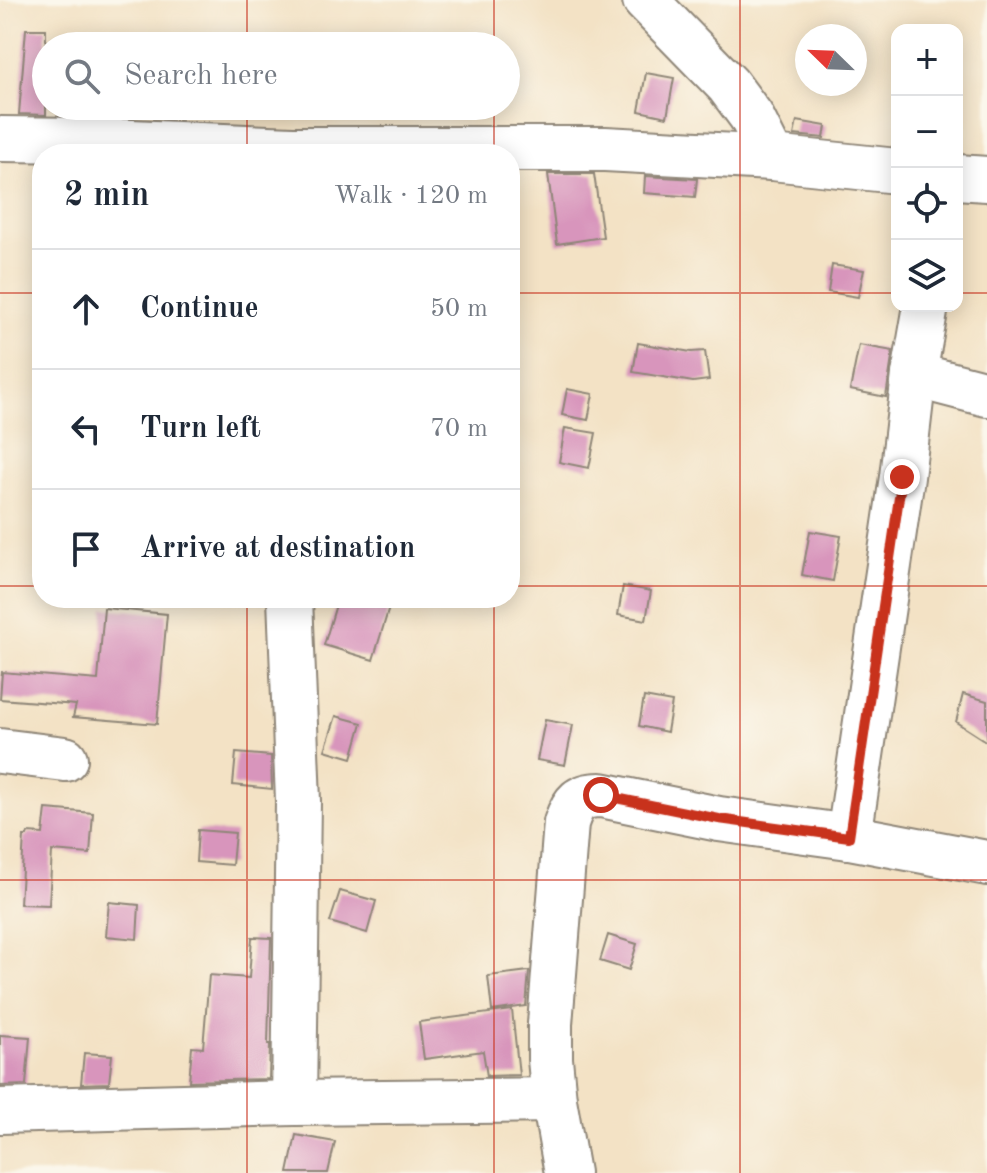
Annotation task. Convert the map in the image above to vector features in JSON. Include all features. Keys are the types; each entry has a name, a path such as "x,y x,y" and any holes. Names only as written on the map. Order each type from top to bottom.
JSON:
{"street":[{"path":"645,0 728,85 751,116 772,158"},
{"path":"0,139 154,144"},
{"path":"520,150 605,149 772,158 891,170"},
{"path":"963,177 987,179"},
{"path":"849,837 925,312"},
{"path":"914,375 987,394"},
{"path":"290,608 298,801 294,1103"},
{"path":"0,751 65,759"},
{"path":"567,1173 554,1100 550,1024 566,823 571,808 578,800 589,795 601,795 719,819 849,837 987,863"},
{"path":"0,1111 554,1100"}],"building":[{"path":"26,29 46,29 46,32 32,32 32,114 19,114"},
{"path":"646,73 674,78 667,117 639,111"},
{"path":"797,121 826,126 824,138 794,135"},
{"path":"548,174 594,174 603,237 557,244"},
{"path":"645,176 697,179 695,197 644,193"},
{"path":"832,265 864,270 858,297 828,292"},
{"path":"638,343 691,352 705,351 709,380 693,382 633,372"},
{"path":"859,345 893,351 886,397 850,390"},
{"path":"567,389 593,394 588,420 562,415"},
{"path":"565,428 596,433 589,468 559,462"},
{"path":"810,531 841,536 833,581 802,575"},
{"path":"623,586 651,591 646,620 618,615"},
{"path":"104,608 167,614 157,724 73,717 76,705 0,699 2,672 98,680"},
{"path":"335,608 389,608 373,660 324,645"},
{"path":"963,694 987,701 987,742 956,722"},
{"path":"644,697 672,702 667,732 639,726"},
{"path":"336,716 362,723 352,758 325,750"},
{"path":"545,720 573,725 565,765 537,760"},
{"path":"236,753 271,756 272,789 233,785"},
{"path":"46,809 93,813 90,854 52,851 49,905 20,904 24,836 28,833 43,834"},
{"path":"198,830 235,833 232,865 196,862"},
{"path":"340,891 376,901 367,933 330,922"},
{"path":"109,902 139,905 137,939 106,936"},
{"path":"608,935 637,944 629,970 600,961"},
{"path":"252,937 271,938 269,1079 189,1081 192,1047 203,1048 209,975 249,978"},
{"path":"529,971 526,1006 492,1011 488,976"},
{"path":"512,1010 519,1075 487,1076 483,1051 424,1059 419,1022"},
{"path":"0,1035 30,1037 26,1085 0,1086"},
{"path":"84,1053 112,1055 109,1083 81,1084"},
{"path":"296,1135 335,1142 328,1173 288,1173"}],"route":[{"path":"601,795 719,819 849,837 902,477"}]}
